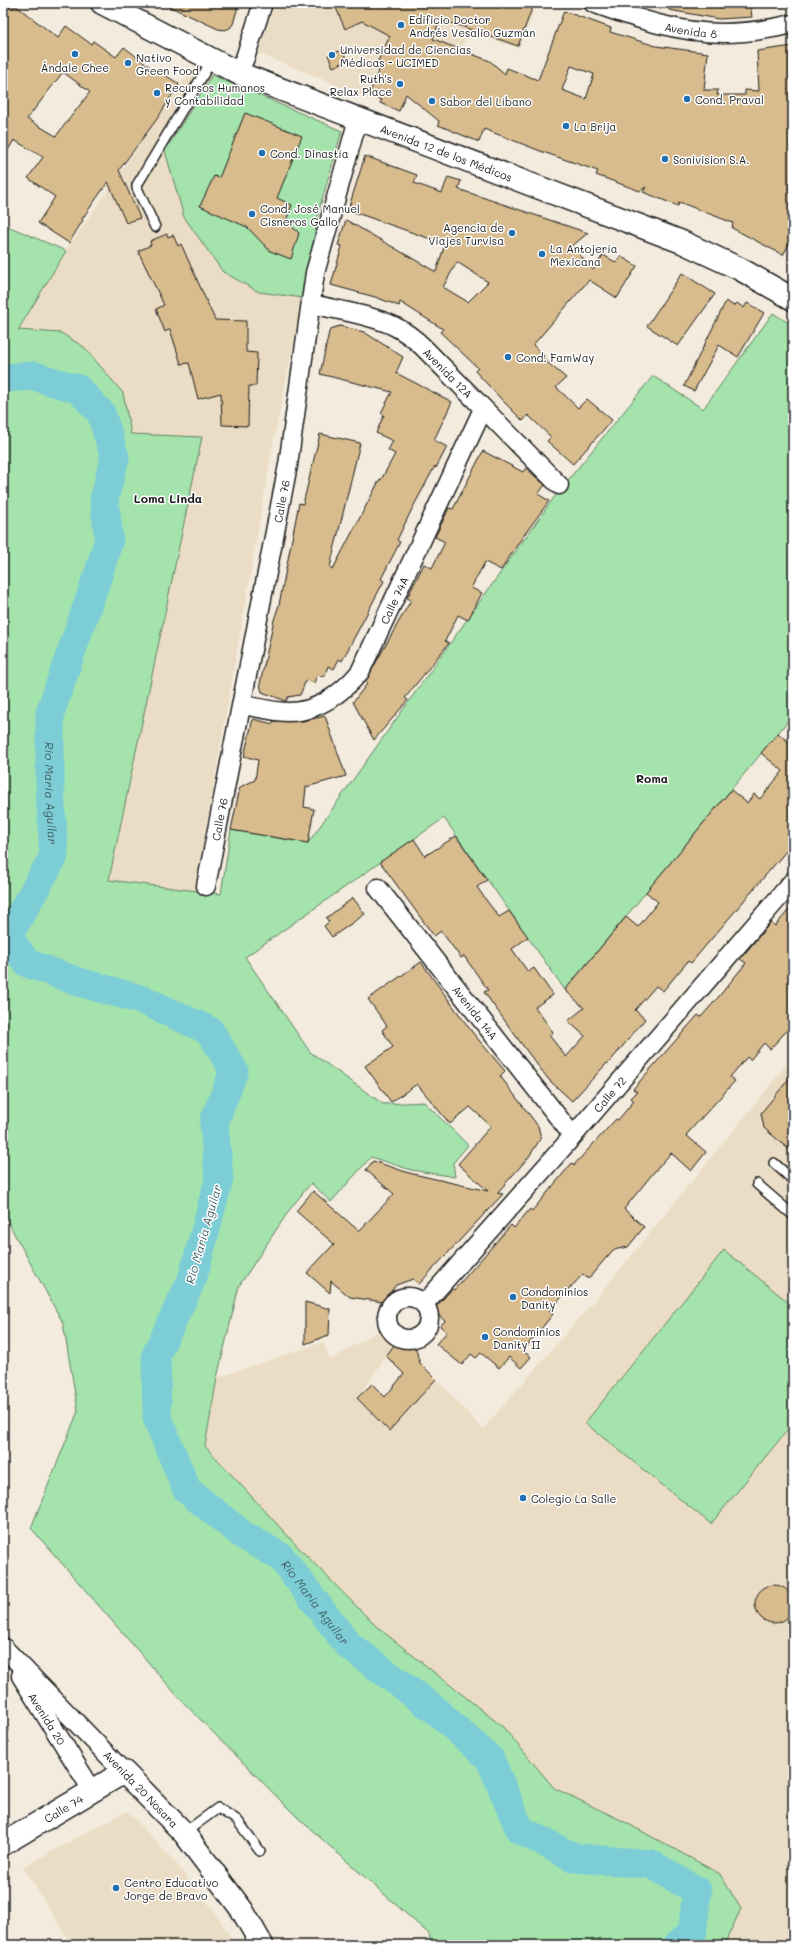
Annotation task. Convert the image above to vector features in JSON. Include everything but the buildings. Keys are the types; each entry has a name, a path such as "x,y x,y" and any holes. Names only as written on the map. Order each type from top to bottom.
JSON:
{"main road":[{"name":"Avenida 12 de los Médicos","path":"102,3 238,73 682,242 740,269 793,299"},
{"name":"Calle 74","path":"3,1844 124,1772"},
{"name":"Avenida 20 Nosara","path":"124,1772 184,1833 242,1910 262,1945"}],"street":[{"path":"238,73 245,58 263,3"},
{"name":"Avenida 8","path":"593,3 637,18 685,30 724,33 793,24"},
{"name":"Calle 76","path":"206,886 288,465 312,304 315,274 358,119"},
{"name":"Avenida 12A","path":"312,304 387,323 408,334 424,348 559,485"},
{"name":"Calle 74A","path":"242,705 288,712 300,711 330,699 351,683 360,672 483,409"},
{"name":"Calle 72","path":"424,1304 573,1136 793,881"},
{"name":"Avenida 14A","path":"378,888 573,1136"},
{"name":"Avenida 20 Nosara","path":"3,1647 124,1772"},
{"name":"Avenida 20","path":"3,1647 92,1790"}],"lane":[{"path":"155,227 137,185 212,60"},
{"path":"774,1163 793,1180"},
{"path":"757,1184 793,1215"},
{"path":"184,1833 218,1808 237,1820 260,1851"}],"shaded area":[{"name":"Universidad de Ciencias Médicas - UCIMED","path":"275,3 537,3 519,48 469,32 457,57 409,36 380,103 258,53"},
{"path":"194,66 212,75 165,151 259,292 303,298 274,439 195,891 108,880 202,437 130,434 123,393 18,331 66,251"},
{"name":"Colegio La Salle","path":"793,1057 793,1945 724,1945 741,1909 623,1821 554,1788 503,1727 376,1626 300,1549 205,1446 217,1378 323,1342 330,1360 383,1328 397,1341 357,1398 388,1431 436,1379 483,1429 600,1294"},
{"name":"Centro Educativo Jorge de Bravo","path":"127,1811 175,1862 212,1908 236,1945 72,1945 23,1867"}],"green space":[{"path":"212,75 342,131 319,210 303,298 259,292 223,272 184,217 165,151"},
{"path":"3,224 66,251 18,330 61,333 84,347 123,393 131,434 202,437 109,880 221,894 231,830 308,843 555,496 653,376 703,409 773,313 793,326 793,715 565,990 444,818 245,957 310,1052 383,1104 424,1102 468,1145 453,1163 455,1177 411,1170 371,1157 331,1202 311,1183 290,1209 239,1286 217,1378 205,1446 300,1549 376,1626 503,1727 554,1788 623,1821 720,1874 741,1909 724,1945 431,1945 429,1934 297,1817 181,1700 31,1528 78,1411 63,1323 3,1213"},
{"path":"724,1250 793,1306 793,1423 711,1524 585,1423"}],"waterway":[{"name":"Río María Aguilar","path":"3,378 34,376 78,389 101,413 115,457 104,499 109,539 50,713 50,790 54,856 8,936 27,963 79,982 143,1000 210,1031 234,1071 214,1122 219,1179 193,1277 156,1355 157,1418 187,1490 243,1535 281,1557 348,1645 434,1709 490,1759 520,1830 575,1858 651,1864 697,1891 692,1934 678,1945"}],"place":[{"name":"Edificio Doctor Andrés Vesalio Guzmán","path":"401,25"},
{"name":"Ándale Chee","path":"75,54"},
{"name":"Universidad de Ciencias Médicas - UCIMED","path":"332,55"},
{"name":"Nativo Green Food","path":"128,63"},
{"name":"Ruth's Relax Place","path":"400,84"},
{"name":"Recursos Humanos y Contabilidad","path":"157,93"},
{"name":"Cond. Praval","path":"687,99"},
{"name":"Sabor del Líbano","path":"432,101"},
{"name":"La Brija","path":"566,126"},
{"name":"Cond. Dinastía","path":"262,153"},
{"name":"Sonivision S.A.","path":"665,159"},
{"name":"Cond. José Manuel Cisneros Gallo","path":"252,214"},
{"name":"Agencia de Viajes Turvisa","path":"512,233"},
{"name":"La Antojería Mexicana","path":"542,254"},
{"name":"Cond. FamWay","path":"508,357"},
{"name":"Condominios Danity","path":"513,1297"},
{"name":"Condominios Danity II","path":"485,1337"},
{"name":"Colegio La Salle","path":"523,1498"},
{"name":"Centro Educativo Jorge de Bravo","path":"116,1888"}],"district":[{"name":"Loma Linda","path":"168,498"},
{"name":"Roma","path":"652,778"}]}
